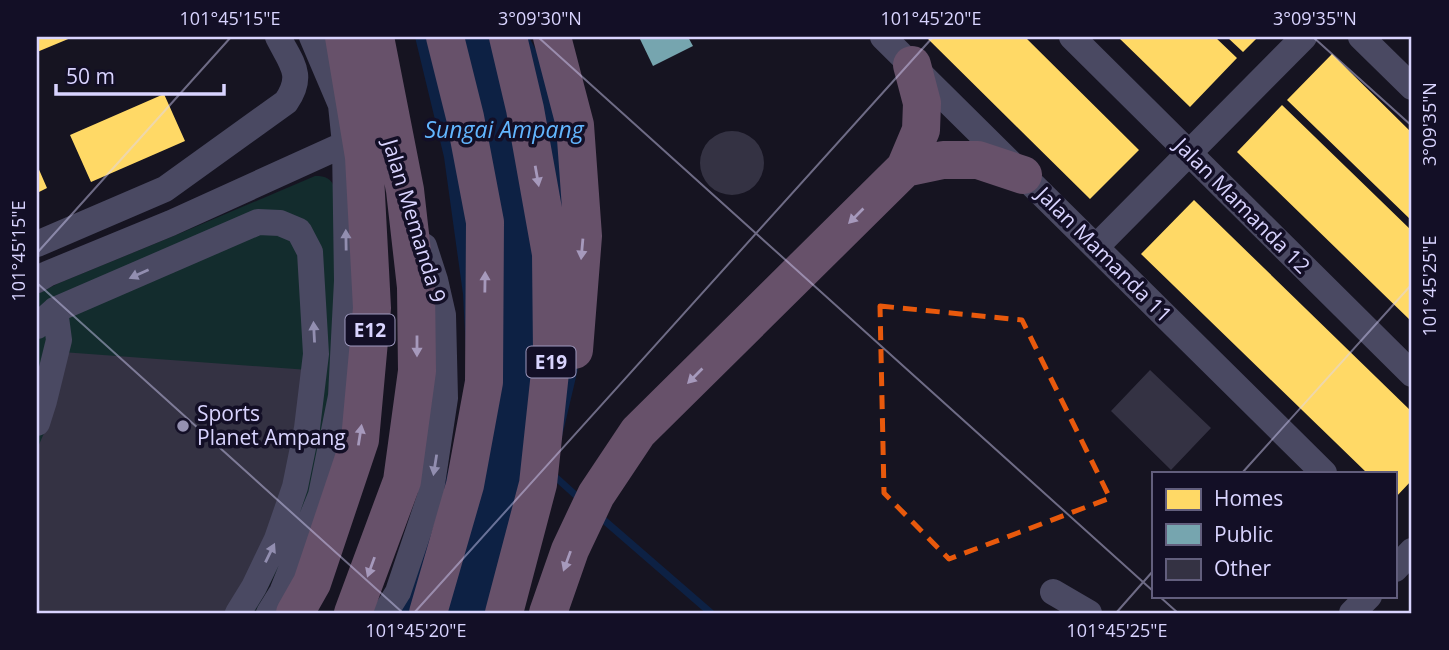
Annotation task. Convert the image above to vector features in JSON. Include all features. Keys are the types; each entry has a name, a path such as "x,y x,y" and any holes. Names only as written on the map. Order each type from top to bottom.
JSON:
{"highway":[{"name":"E12","path":"295,613 312,583 360,440 372,308 364,157 345,37"},
{"name":"E12","path":"364,612 402,481 417,371 416,287 405,190 375,37"},
{"path":"428,613 465,485 484,382 485,222 465,117 445,37"},
{"name":"E19","path":"504,613 538,484 552,354 551,254 525,109 508,37"},
{"path":"538,484 573,367 583,236 575,125 552,37"},
{"path":"548,613 570,550 596,495 638,432 905,168 921,130 922,103 912,65"},
{"path":"905,168 943,160 978,160 1023,175"}],"street":[{"path":"37,244 165,189 285,102 294,90 296,75 278,37"},
{"path":"269,613 282,592 321,495 341,396 346,281 345,144 341,105 312,37"},
{"name":"Jalan Memanda 9","path":"345,37 372,90 435,280 443,316 445,398 430,497 398,592 364,612"},
{"name":"Jalan Mamanda 11","path":"883,37 1323,472"},
{"name":"Jalan Mamanda 12","path":"1072,37 1412,374"},
{"path":"1096,247 1304,37"},
{"path":"1361,37 1412,87"},
{"path":"37,280 345,144 355,135 368,115 372,90"},
{"path":"37,423 59,340 46,318 258,222 280,223 299,231 310,252 316,354 307,428 295,487 277,539 238,613"},
{"path":"171,223 185,254"},
{"path":"346,281 362,264 383,255 409,261 425,270 435,280"},
{"path":"1053,592 1089,613"},
{"path":"1352,613 1367,598"}],"highlighted area":[{"path":"880,306 1022,320 1110,498 949,559 884,493"}],"green space":[{"name":"Sports Planet Ampang","path":"315,176 328,178 335,189 341,248 322,464 294,536 254,613 37,613 37,294"}],"water":[{"name":"Sungai Ampang","path":"415,37 529,37 564,103 580,360 553,475 495,613 397,613 436,520 468,390 463,294 444,157"}],"building: Homes":[{"path":"37,37 73,37 37,52"},
{"path":"926,37 1025,37 1139,150 1090,199"},
{"path":"1118,37 1215,37 1237,58 1190,107"},
{"path":"1227,37 1258,37 1243,52"},
{"path":"1332,54 1412,133 1412,221 1287,100"},
{"path":"164,94 185,141 91,182 70,135"},
{"path":"1282,105 1412,231 1412,322 1237,152"},
{"path":"37,165 47,188 37,193"},
{"path":"1194,200 1412,412 1412,480 1396,497 1396,472 1366,472 1141,254"}],"building: Public":[{"path":"639,37 688,37 693,46 653,66"}],"building: Other":[{"path":"732,131 755,140 764,163 755,186 732,195 709,186 700,163 709,140"},
{"path":"62,352 309,370 286,492 231,613 37,613 37,449 45,431"},
{"path":"1150,370 1211,428 1171,470 1111,411"}],"waterway":[{"path":"551,473 581,500"},
{"path":"598,515 711,613"}],"place":[{"name":"Sports Planet Ampang","path":"183,426"}]}
